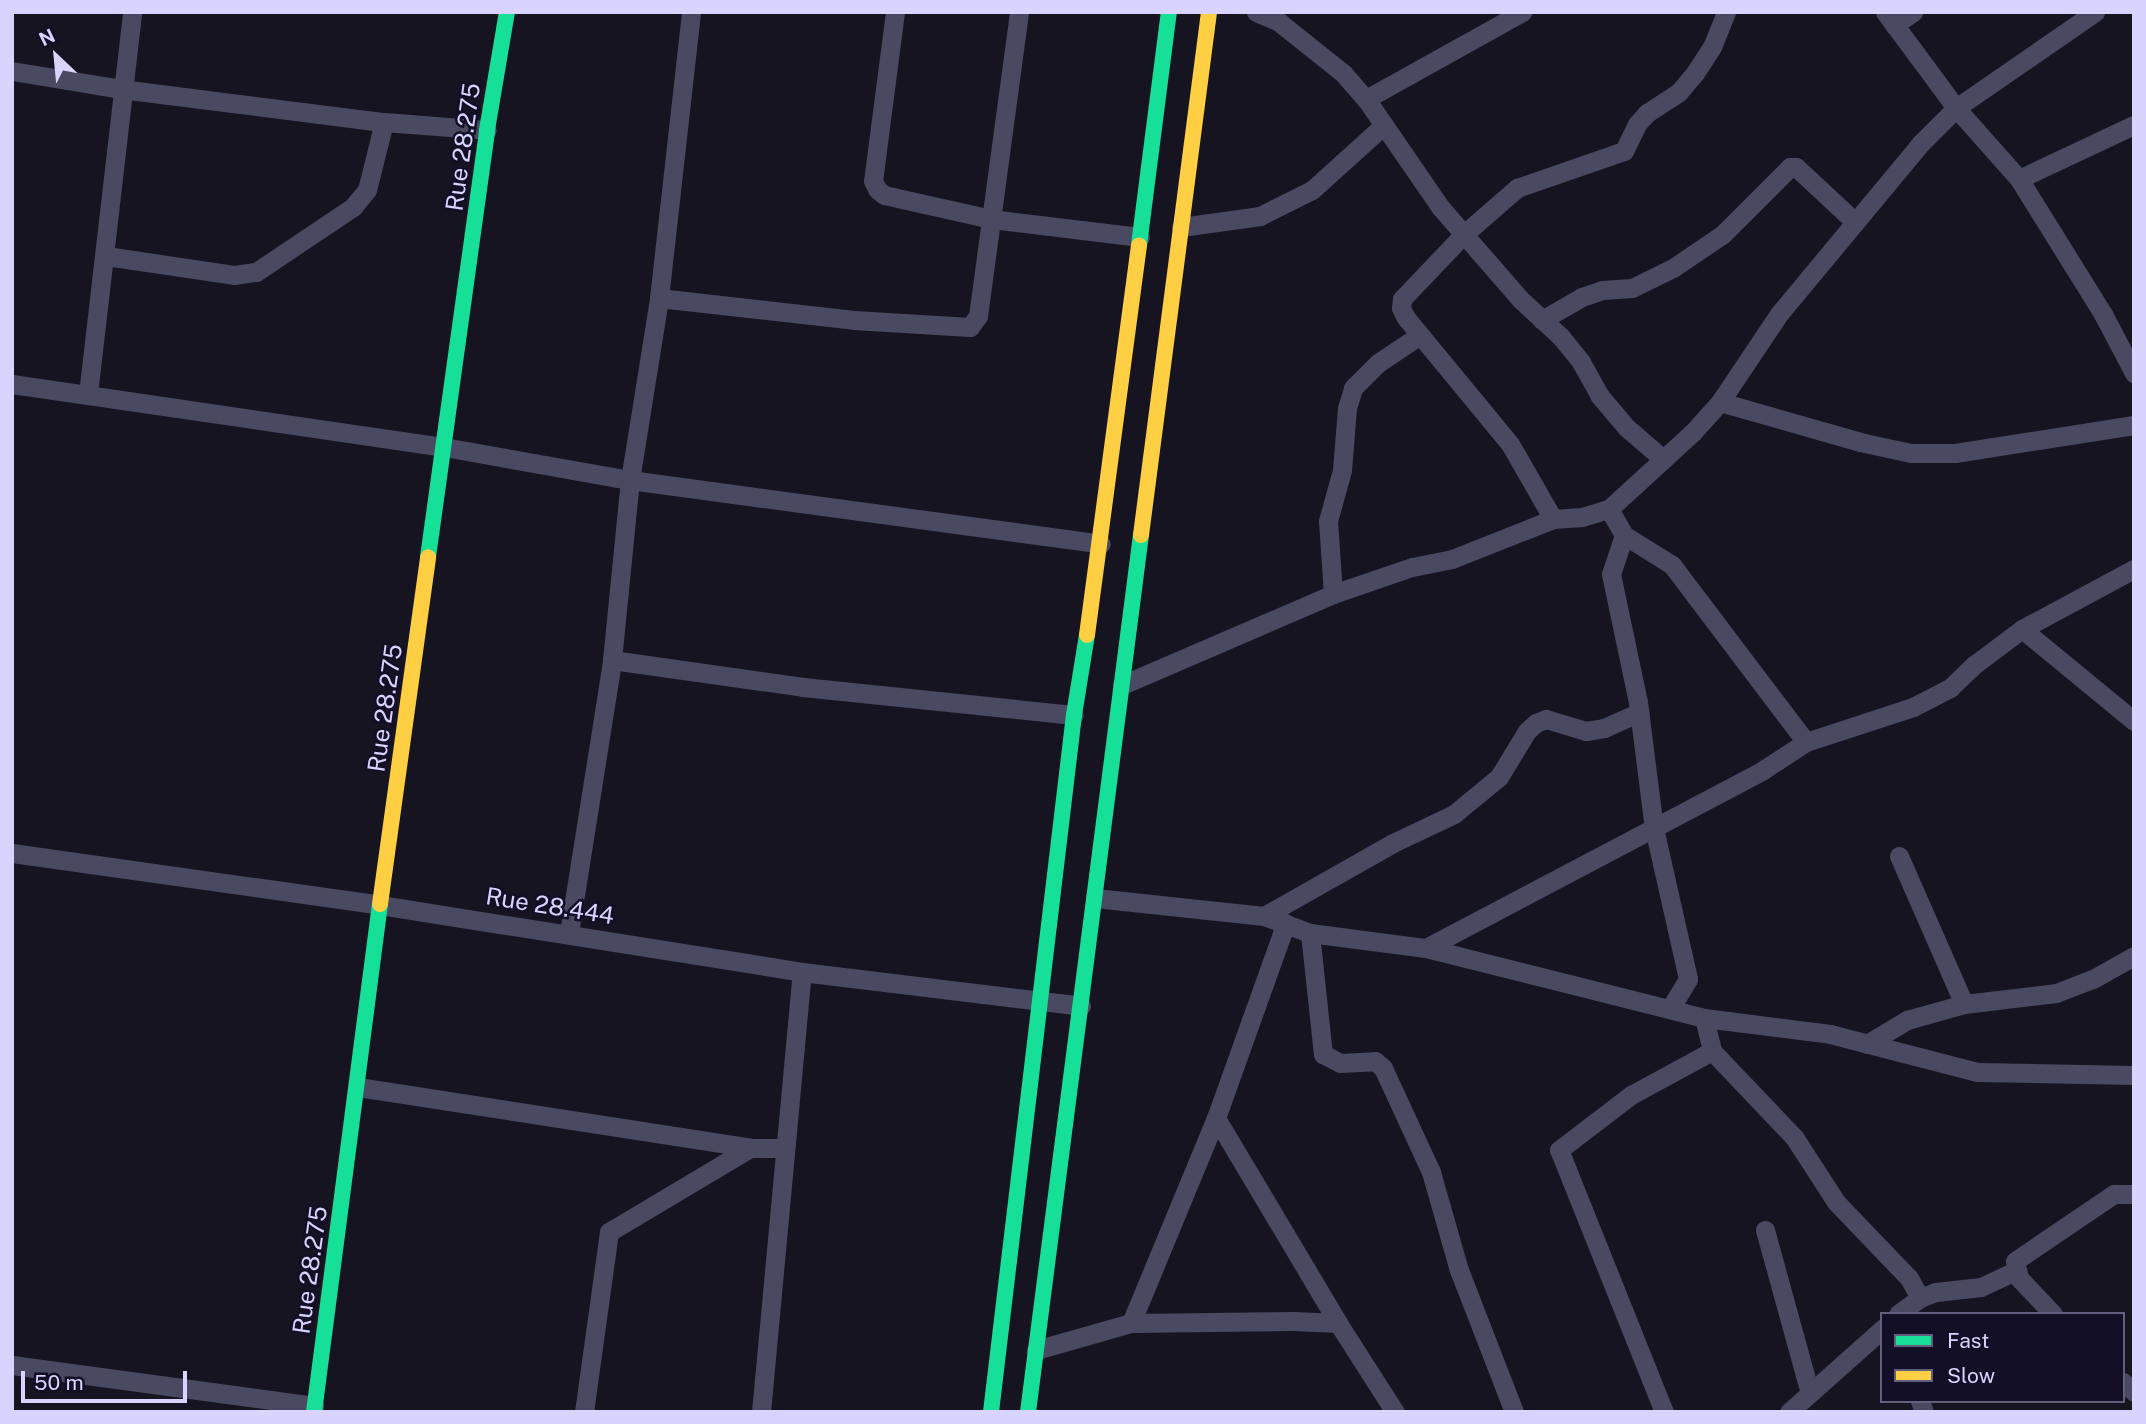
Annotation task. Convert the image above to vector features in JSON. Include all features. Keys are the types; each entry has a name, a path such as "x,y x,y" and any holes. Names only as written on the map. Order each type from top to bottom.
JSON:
{"main road":[{"name":"Rue 28.275","path":"314,1409 380,905 487,130 507,12"},
{"path":"991,1412 1039,1002 1059,865 1074,715 1101,544 1169,12"},
{"path":"1028,1412 1209,12"}],"street":[{"path":"88,394 106,256 121,89 132,12"},
{"path":"569,933 612,660 630,480 659,298 691,12"},
{"path":"895,12 873,181 877,189 884,195 991,219 1140,237"},
{"path":"659,298 854,320 970,327 978,316 1019,12"},
{"path":"1256,12 1279,22 1343,73 1366,99 1463,235 1581,362 1599,395 1627,428 1663,458"},
{"path":"1366,99 1522,12"},
{"path":"1553,519 1497,424 1420,335 1401,308 1402,299 1463,235 1517,188 1624,151 1637,124 1647,113 1679,92 1695,73 1712,47 1726,12"},
{"path":"1913,12 1889,19 1956,108 2019,179 2104,314 2134,373"},
{"path":"1122,685 1333,594 1412,567 1452,559 1553,519 1582,517 1609,509 1693,432 1720,401 1779,314 1900,165 1956,108 2092,13"},
{"path":"12,71 121,89 384,122 487,130"},
{"path":"106,256 234,275 256,272 353,207 367,190 384,122"},
{"path":"1181,227 1260,216 1312,190 1384,125"},
{"path":"2019,179 2134,125"},
{"path":"1542,320 1581,297 1602,290 1632,288 1673,268 1723,234 1790,167 1796,167 1854,222"},
{"path":"1333,594 1328,521 1342,470 1347,408 1353,388 1378,363 1420,335"},
{"path":"12,384 444,447 630,480 1101,544"},
{"path":"1720,401 1860,442 1911,453 1955,453 2134,425"},
{"path":"1609,509 1624,535 1672,565 1807,742"},
{"path":"1624,535 1611,574 1640,712 1654,828 1688,979 1670,1009"},
{"path":"1426,948 1763,770 1807,742 1913,708 1950,688 1974,665 2022,629 2134,569"},
{"path":"2022,629 2134,721"},
{"path":"612,660 803,687 1074,715"},
{"path":"1264,916 1393,843 1454,814 1499,777 1527,731 1535,723 1546,719 1586,731 1604,728 1640,712"},
{"name":"Rue 28.444","path":"12,853 569,933 802,972 1081,1006"},
{"path":"1899,856 1964,1004"},
{"path":"1095,898 1264,916 1310,933 1426,948 1704,1018 1830,1034 1977,1072 2134,1075"},
{"path":"1131,1324 1216,1118 1286,923"},
{"path":"1310,933 1323,1054 1340,1063 1375,1061 1383,1068 1431,1172 1459,1270 1514,1412"},
{"path":"1867,1044 1907,1020 1964,1004 2056,993 2094,979 2134,956"},
{"path":"761,1412 802,972"},
{"path":"1704,1018 1712,1051 1794,1137 1836,1202 1909,1278 1920,1298"},
{"path":"1664,1412 1559,1150 1631,1095 1712,1051"},
{"path":"358,1087 750,1148 784,1148"},
{"path":"1216,1118 1338,1324 1395,1412"},
{"path":"584,1412 609,1232 750,1148"},
{"path":"2051,1312 2015,1271 2015,1261 2114,1194 2134,1194"},
{"path":"1765,1230 1809,1391"},
{"path":"1901,1312 1920,1298 1936,1292 1981,1287 2015,1271"},
{"path":"1036,1350 1131,1324 1294,1321 1338,1324"},
{"path":"1793,1410 1809,1391 1880,1331"},
{"path":"12,1365 314,1409"}],"traffic: fast":[{"path":"428,557 487,130 507,12"},
{"path":"1139,245 1169,12"},
{"path":"1028,1412 1141,535"},
{"path":"991,1412 1074,715 1087,635"},
{"path":"314,1412 380,904"}],"traffic: slow":[{"path":"1141,535 1209,12"},
{"path":"1087,635 1139,245"},
{"path":"380,904 428,557"}]}
